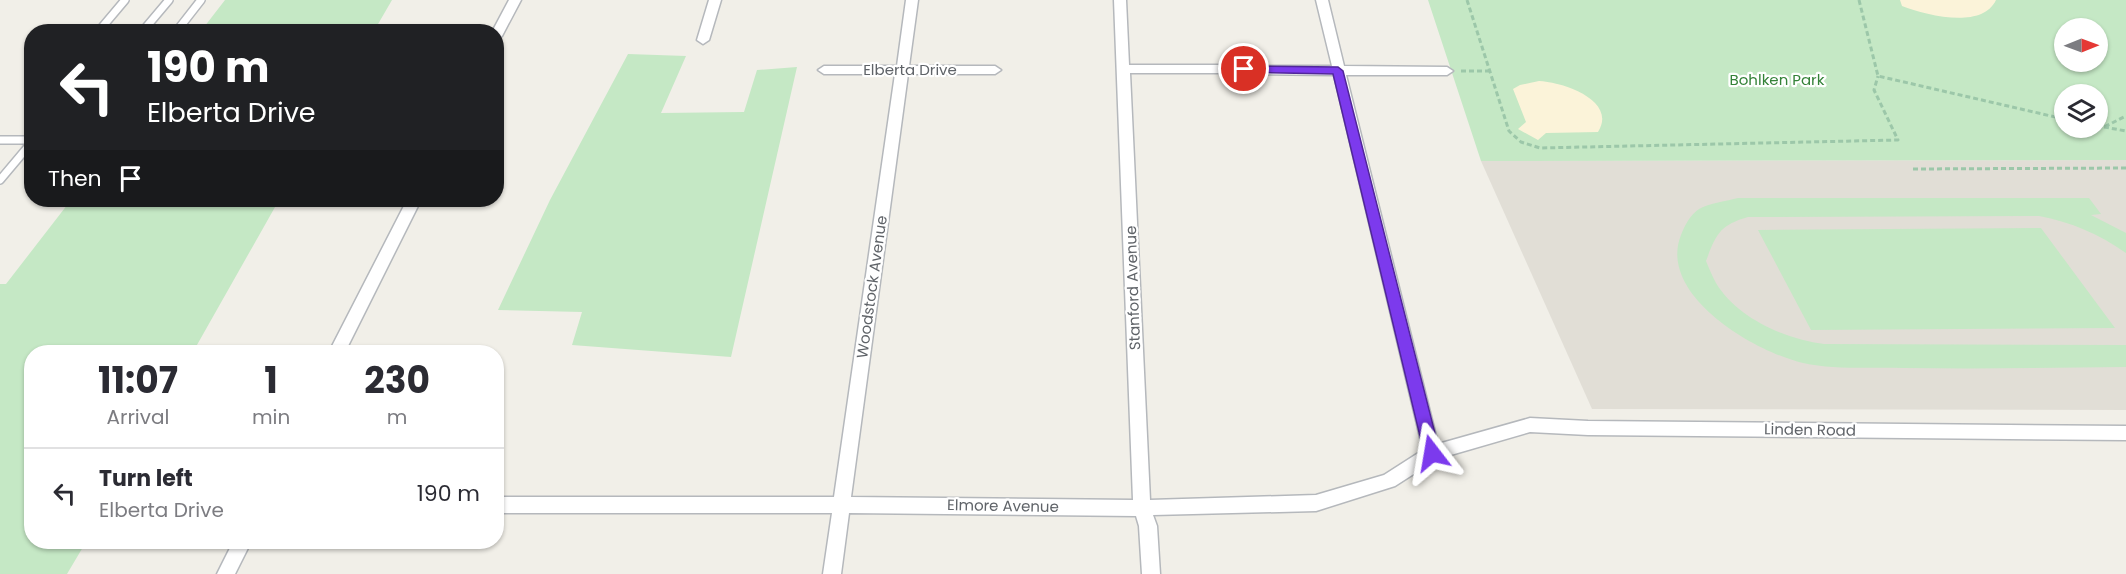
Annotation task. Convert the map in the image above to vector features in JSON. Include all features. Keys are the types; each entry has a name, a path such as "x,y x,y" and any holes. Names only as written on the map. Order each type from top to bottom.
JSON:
{"street":[{"path":"502,24 515,0"},
{"path":"703,39 715,0"},
{"name":"Woodstock Avenue","path":"832,574 912,0"},
{"name":"Stanford Avenue","path":"1120,0 1142,508 1148,526 1151,574"},
{"path":"1322,0 1432,453"},
{"path":"1124,69 1224,69"},
{"path":"1244,69 1447,71"},
{"name":"Elberta Drive","path":"824,70 995,70"},
{"path":"341,345 410,207"},
{"name":"Linden Road","path":"1496,435 1530,425 1588,428 2124,435"},
{"name":"Elmore Avenue","path":"504,505 1142,508 1316,503 1389,481 1432,453 1496,435"},
{"path":"226,574 238,549"}],"lane":[{"path":"105,24 125,0"},
{"path":"149,24 169,0"},
{"path":"182,24 201,0"},
{"path":"0,140 24,141"},
{"path":"0,180 24,151"}],"path":[{"path":"1467,0 1509,131 1521,142 1540,148 1898,140 1874,90 1878,76 1859,0"},
{"path":"1447,71 1489,72"},
{"path":"1878,76 2054,116"},
{"path":"2108,125 2126,116"},
{"path":"2108,128 2126,131"},
{"path":"1913,170 2126,168"}],"shaded area":[{"path":"2126,160 2126,410 1592,409 1481,161"}],"green space":[{"path":"225,0 392,0 378,24 206,24"},
{"name":"Bohlken Park","path":"1428,0 2126,0 2126,160 1481,161"},
{"path":"628,54 686,56 661,113 744,112 757,70 797,67 731,357 572,345 582,312 498,310 550,200"},
{"path":"1738,198 2089,198 2101,214 2091,215 2126,233 2126,253 2084,230 2039,216 1748,217 1731,223 1720,232 1706,261 1716,283 1736,307 1778,332 1809,341 1824,344 2126,345 2126,367 1840,367 1803,363 1760,347 1715,317 1696,299 1683,279 1677,257 1681,235 1688,220 1696,211"},
{"path":"66,207 275,207 197,345 24,345 24,549 82,549 67,574 0,574 0,284 6,284"},
{"path":"2041,228 2115,328 1811,330 1758,230"}],"sand":[{"path":"1900,0 1996,0 1989,9 1979,15 1953,18 1912,10 1902,6"},
{"path":"1539,81 1573,89 1594,102 1600,111 1602,121 1598,132 1546,133 1538,140 1518,129 1526,122 1513,89"}],"route":[{"path":"1244,69 1338,71 1432,453"}]}
